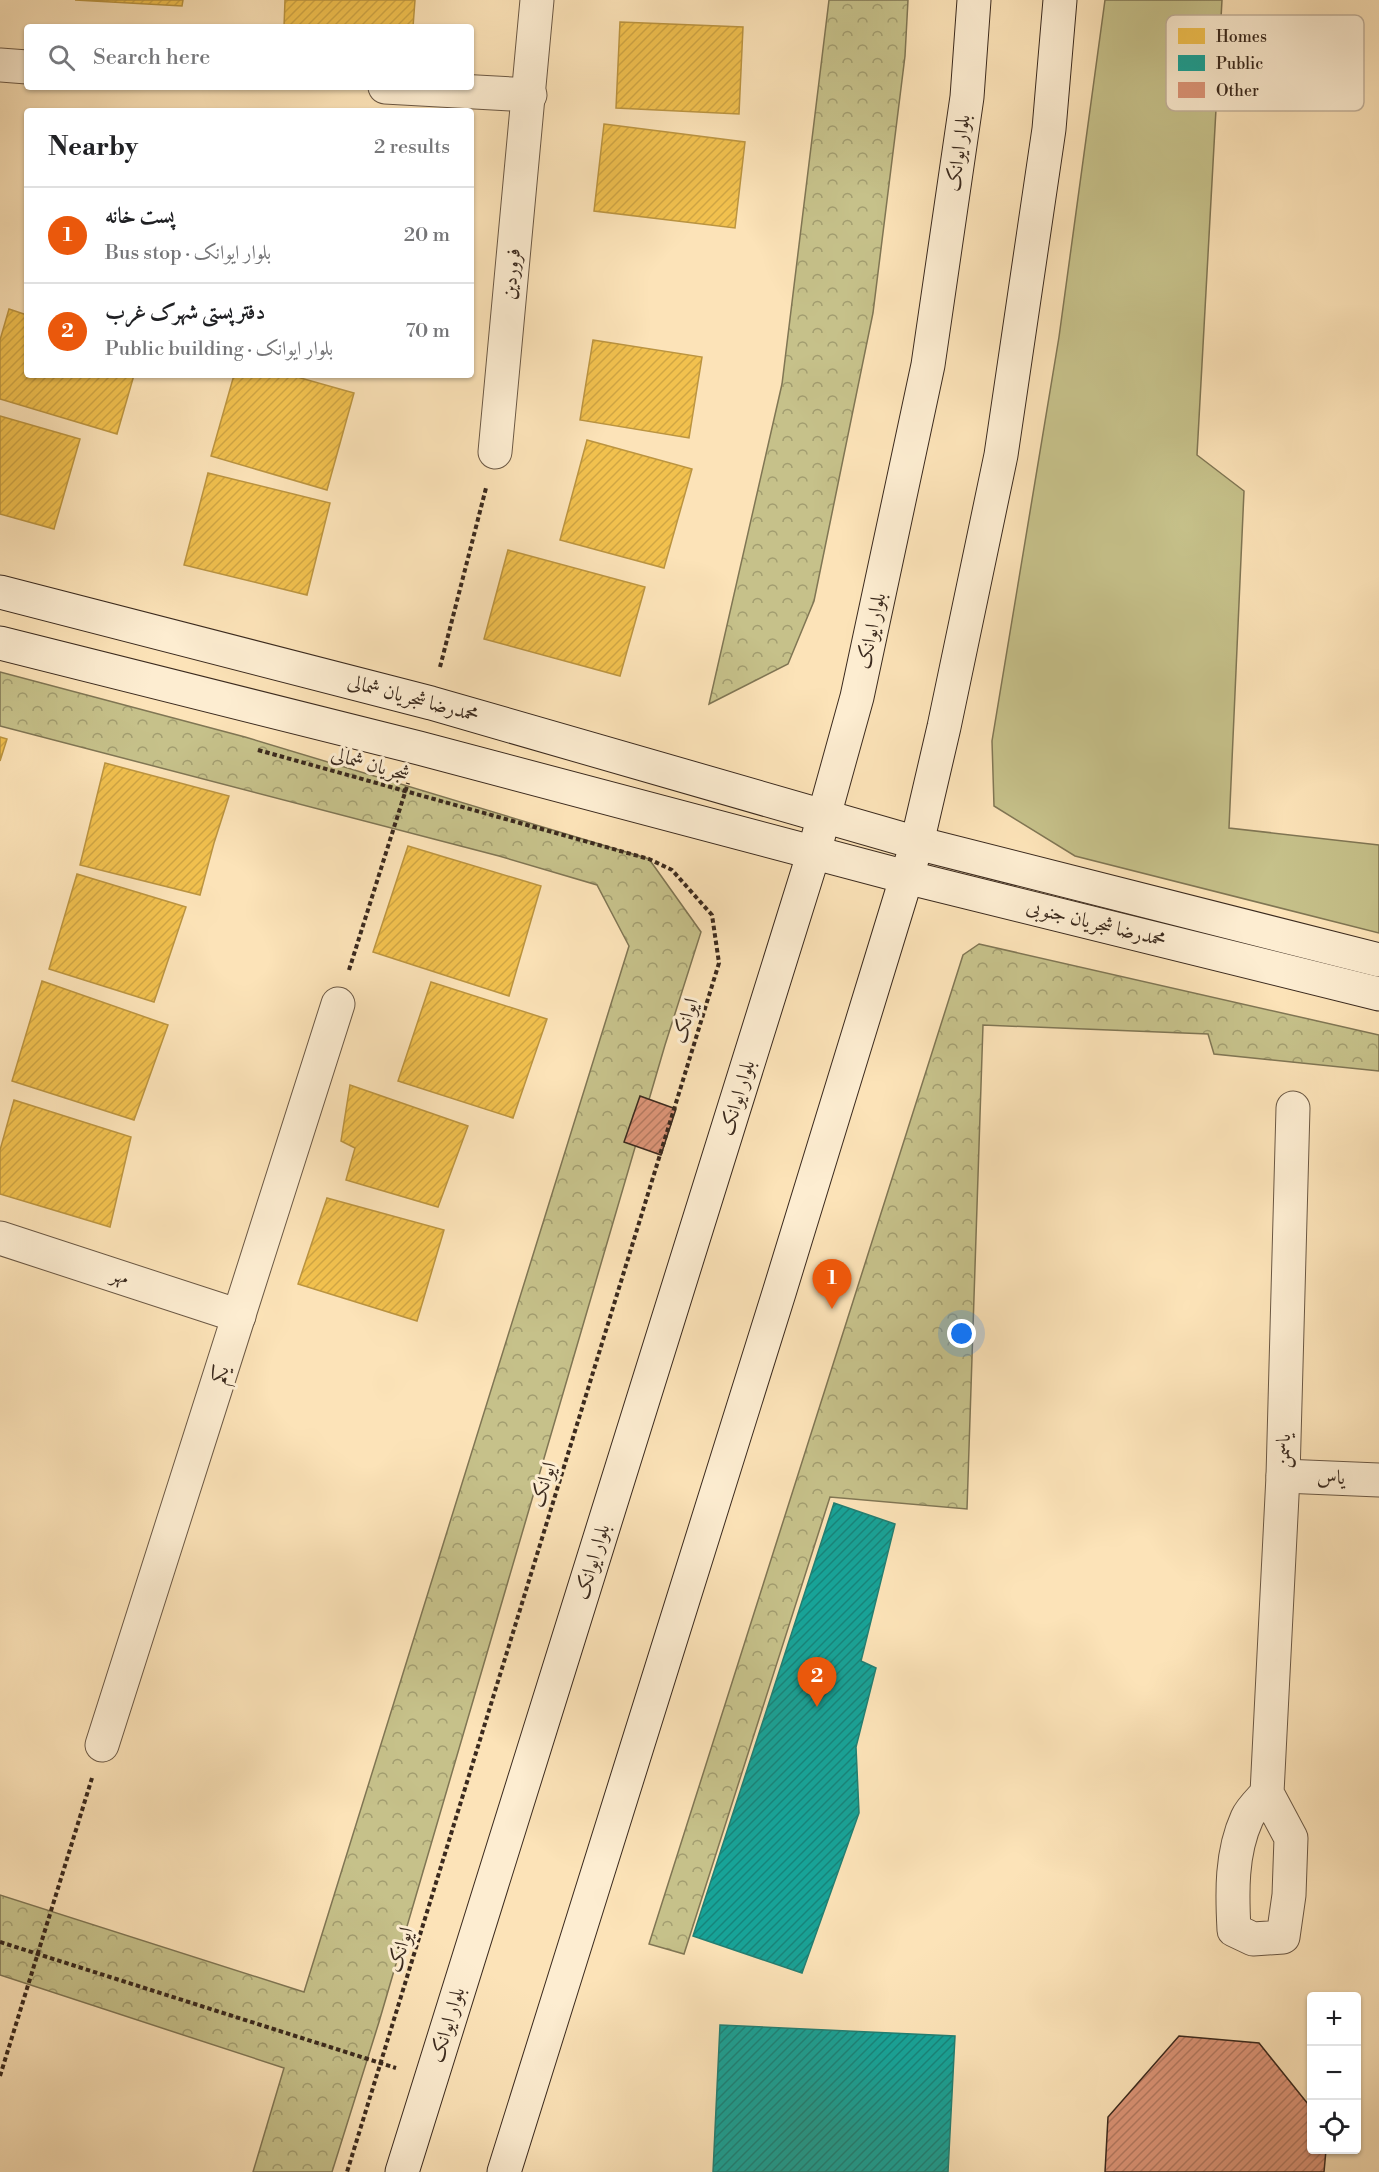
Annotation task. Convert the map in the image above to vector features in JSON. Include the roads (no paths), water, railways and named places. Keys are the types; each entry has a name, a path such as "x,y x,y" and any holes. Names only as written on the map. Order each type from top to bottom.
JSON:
{"street":[{"name":"فروردین","path":"495,452 530,95 537,0"},
{"name":"بلوار ایوانک","path":"402,2172 814,852 857,697 928,365 968,97 974,0"},
{"path":"504,2172 772,1316 917,843 944,727 1001,455 1049,129 1060,0"},
{"path":"0,65 24,67"},
{"path":"440,90 530,95"},
{"name":"محمدرضا شجریان شمالی","path":"0,592 431,703 917,843"},
{"path":"0,643 419,748 814,852"},
{"name":"محمدرضا شجریان جنوبی","path":"917,843 1379,960"},
{"name":"محمدرضا شجریان جنوبی","path":"814,852 906,877 1379,994"},
{"name":"یکم","path":"102,1745 338,1004"},
{"name":"یاسمن","path":"1267,1793 1283,1476 1293,1108"},
{"name":"مهر","path":"0,1238 239,1316"},
{"name":"یاس","path":"1283,1476 1379,1480"}],"place":[{"name":"پست خانه","path":"832,1309"},
{"name":"دفتر پستی شهرک غرب","path":"817,1707"}]}
